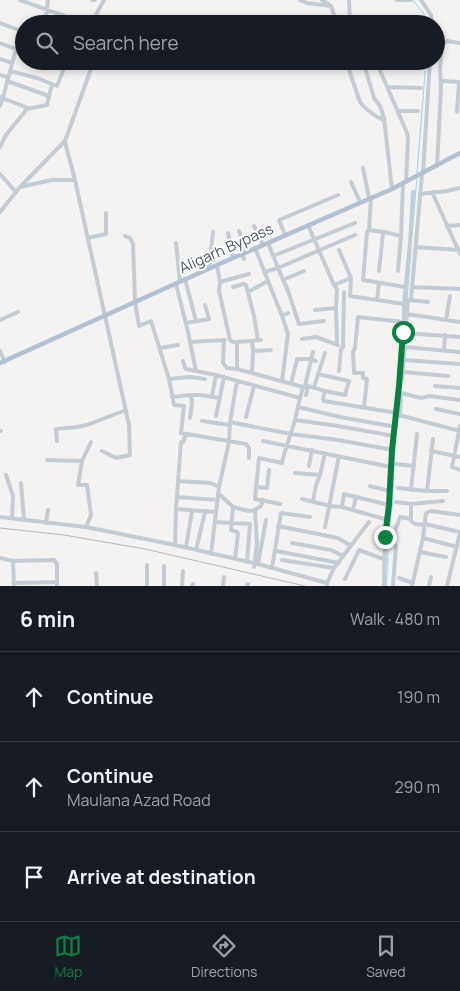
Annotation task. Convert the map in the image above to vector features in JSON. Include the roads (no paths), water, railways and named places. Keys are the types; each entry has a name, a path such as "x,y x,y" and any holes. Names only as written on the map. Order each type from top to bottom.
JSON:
{"main road":[{"name":"Aligarh Bypass","path":"2,362 217,265 244,255 255,248 392,189 460,153"}],"street":[{"path":"20,0 61,15"},
{"path":"46,15 48,0"},
{"path":"96,15 104,0"},
{"path":"300,0 306,3 331,6"},
{"path":"322,0 331,6 335,15"},
{"path":"349,0 350,15"},
{"path":"397,0 411,0"},
{"path":"421,0 431,15"},
{"path":"0,23 15,29"},
{"path":"445,41 460,43"},
{"path":"0,43 15,49"},
{"path":"0,106 15,52"},
{"path":"0,59 12,63"},
{"path":"10,71 37,78 57,86 64,70"},
{"path":"0,212 20,187 65,142 91,70"},
{"path":"349,70 362,106 378,118 384,120"},
{"path":"366,70 374,98 380,106 384,120 392,189"},
{"path":"380,70 408,138 398,271"},
{"path":"384,586 385,537 394,465 392,450 401,393 408,300 411,300 429,70"},
{"path":"437,166 441,70"},
{"path":"0,75 49,96"},
{"path":"441,82 460,82 457,112"},
{"path":"2,98 28,108 46,106 52,84"},
{"path":"387,87 421,88"},
{"path":"0,147 6,135 28,108"},
{"path":"397,111 418,112"},
{"path":"65,142 106,316 129,425 130,455 116,458 102,451"},
{"path":"363,168 370,198 369,230 367,232 363,280 405,287"},
{"path":"0,174 16,192"},
{"path":"20,187 52,180 75,180"},
{"path":"351,182 360,202"},
{"path":"420,194 460,188"},
{"path":"398,415 405,287 413,192"},
{"path":"432,192 459,252"},
{"path":"285,235 279,220 338,195"},
{"path":"88,238 106,234 106,213"},
{"path":"273,256 355,223"},
{"path":"308,225 337,289 350,294 350,296 404,304"},
{"path":"447,226 460,225"},
{"path":"254,226 263,245"},
{"path":"239,230 244,255"},
{"path":"369,230 401,236"},
{"path":"209,269 213,232"},
{"path":"379,271 384,232"},
{"path":"228,233 233,258"},
{"path":"265,272 355,235"},
{"path":"125,236 130,238 133,244 135,302 139,326 151,321 169,379 174,405 184,406 181,433 248,445 250,458"},
{"path":"176,243 186,323 196,371"},
{"path":"268,243 287,288 299,324 324,321"},
{"path":"416,247 459,252"},
{"path":"255,248 288,334 282,382"},
{"path":"339,250 351,278 350,294"},
{"path":"217,265 220,282 219,292 230,340"},
{"path":"283,280 304,271"},
{"path":"220,282 249,274"},
{"path":"334,285 351,278"},
{"path":"248,292 268,281"},
{"path":"181,282 196,321"},
{"path":"377,300 379,283"},
{"path":"190,342 259,340 248,292 244,284 233,286"},
{"path":"412,287 460,289"},
{"path":"337,289 337,345"},
{"path":"339,371 341,349 343,347 344,292"},
{"path":"446,320 450,296"},
{"path":"411,300 428,302"},
{"path":"186,323 208,319 205,304"},
{"path":"315,310 336,308"},
{"path":"0,320 18,312"},
{"path":"282,316 288,313"},
{"path":"407,314 460,322"},
{"path":"364,407 367,380 363,378 363,372 354,373 353,352 358,316 404,322"},
{"path":"406,333 460,336"},
{"path":"444,350 445,335"},
{"path":"302,339 316,337 343,347"},
{"path":"224,340 224,365 227,368 252,372 282,382 314,387 325,392 345,395 349,381 318,374"},
{"path":"252,340 252,372"},
{"path":"237,342 237,369"},
{"path":"160,348 178,344"},
{"path":"405,347 460,352"},
{"path":"253,351 271,350"},
{"path":"0,351 2,362"},
{"path":"280,504 255,499 259,458 282,463 313,352"},
{"path":"314,387 324,353"},
{"path":"291,384 297,359 316,361"},
{"path":"404,360 460,364"},
{"path":"183,361 185,368 300,398"},
{"path":"403,372 448,376"},
{"path":"212,396 216,375"},
{"path":"169,379 190,377 205,379"},
{"path":"216,416 224,377"},
{"path":"211,554 218,493 229,442 237,381"},
{"path":"246,417 254,386"},
{"path":"305,386 306,395"},
{"path":"435,386 460,388"},
{"path":"325,392 322,399 324,401 364,407 460,431"},
{"path":"401,393 421,398 429,396 460,400"},
{"path":"190,418 191,395"},
{"path":"172,397 200,395 219,398"},
{"path":"298,407 396,427"},
{"path":"436,409 460,414"},
{"path":"57,441 56,429 87,425 126,410"},
{"path":"295,420 394,436"},
{"path":"202,421 230,423 392,450"},
{"path":"460,426 452,467 460,470"},
{"path":"175,545 181,442 183,442 186,434"},
{"path":"411,490 417,434"},
{"path":"427,492 433,439"},
{"path":"263,441 339,456 394,465 414,466"},
{"path":"86,527 91,515 87,485 78,485 82,462 91,442"},
{"path":"309,466 312,450"},
{"path":"431,451 460,457"},
{"path":"313,501 325,453"},
{"path":"325,528 339,456"},
{"path":"47,460 82,462"},
{"path":"256,487 267,488 269,470"},
{"path":"295,473 320,476"},
{"path":"6,475 14,502 12,518"},
{"path":"178,481 211,483 219,487"},
{"path":"21,483 24,520"},
{"path":"370,486 390,491"},
{"path":"398,488 427,492 447,491"},
{"path":"218,493 233,507 248,511 255,510 261,506 262,500"},
{"path":"342,507 344,494 389,505"},
{"path":"177,497 218,500"},
{"path":"353,510 356,497"},
{"path":"302,499 342,507 388,520"},
{"path":"396,502 411,504 443,501"},
{"path":"411,504 411,521 414,524 460,532 447,586"},
{"path":"233,507 231,530 238,534 235,559"},
{"path":"176,509 216,512"},
{"path":"46,523 48,510"},
{"path":"255,510 256,565"},
{"path":"186,547 192,511"},
{"path":"399,578 412,584 423,538 425,515 428,512 436,511 460,515"},
{"path":"196,550 205,512"},
{"path":"272,568 281,513 310,517"},
{"path":"0,517 86,527 186,547 272,568 327,585 334,568 339,564 369,522"},
{"path":"393,586 396,526 398,526 400,517 411,519"},
{"path":"256,565 266,520"},
{"path":"215,522 250,524 247,562"},
{"path":"278,526 338,538 352,544 359,550 386,560"},
{"path":"423,538 457,547"},
{"path":"292,543 331,550 343,556"},
{"path":"345,579 359,550"},
{"path":"276,551 339,564"},
{"path":"420,552 446,557"},
{"path":"0,558 13,561 54,560 57,584 14,584 13,561"},
{"path":"282,560 334,568"},
{"path":"147,565 147,586"},
{"path":"164,566 164,586"},
{"path":"182,586 183,572"},
{"path":"96,573 97,586"},
{"path":"223,586 224,577"},
{"path":"429,586 431,577"}],"waterway":[{"path":"413,0 425,15"},
{"path":"417,173 425,70"},
{"path":"412,237 417,177"},
{"path":"407,300 411,251"},
{"path":"386,586 395,448"}],"railway":[{"path":"0,528 64,535 145,549 305,586"}]}
